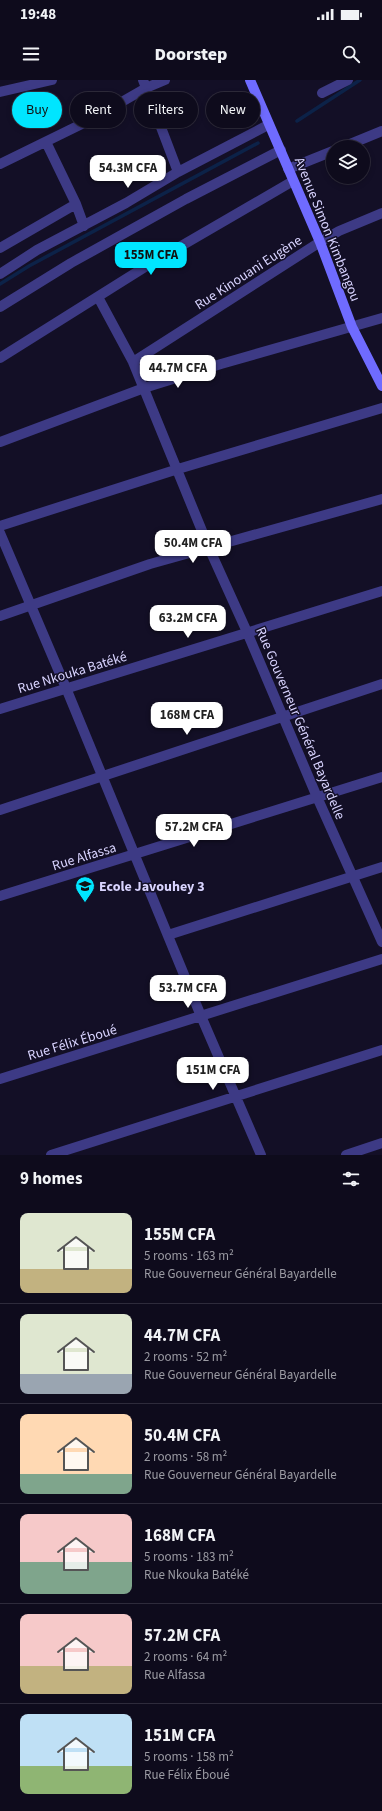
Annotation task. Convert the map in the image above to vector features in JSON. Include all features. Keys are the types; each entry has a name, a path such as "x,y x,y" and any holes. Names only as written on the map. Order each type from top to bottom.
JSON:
{"street":[{"path":"0,92 52,80"},
{"path":"0,164 92,119 145,84 166,80"},
{"name":"Avenue Simon Kimbangou","path":"250,80 268,125 281,150 288,170 320,242 352,327 382,386"},
{"path":"322,93 348,80"},
{"path":"145,84 178,172"},
{"path":"0,274 38,250 84,226 178,172 268,125"},
{"path":"360,140 382,131"},
{"path":"46,142 76,204 84,226"},
{"path":"0,307 71,263 186,199 281,150"},
{"path":"288,170 326,154"},
{"path":"0,358 145,267 293,181"},
{"path":"0,248 76,204"},
{"name":"Rue Kinouani Eugène","path":"133,362 320,242 339,231 382,213"},
{"name":"Rue Gouverneur Général Bayardelle","path":"98,297 133,362 209,548 247,632 352,877 382,942"},
{"path":"0,442 144,388 221,364 382,318"},
{"path":"0,526 178,469 382,408"},
{"path":"0,616 150,564 382,499"},
{"path":"0,533 66,688 201,1016 261,1155"},
{"name":"Rue Nkouka Batéké","path":"0,709 382,590"},
{"path":"0,810 382,684"},
{"name":"Rue Alfassa","path":"0,896 382,777"},
{"path":"168,935 382,868"},
{"name":"Rue Félix Éboué","path":"0,1079 382,959"},
{"path":"51,1155 236,1095 382,1050"},
{"path":"346,1155 382,1143"}],"waterway":[{"path":"297,121 360,80"},
{"path":"0,284 29,266 258,143"}],"place":[{"name":"Ecole Javouhey 3","path":"85,903"}]}
